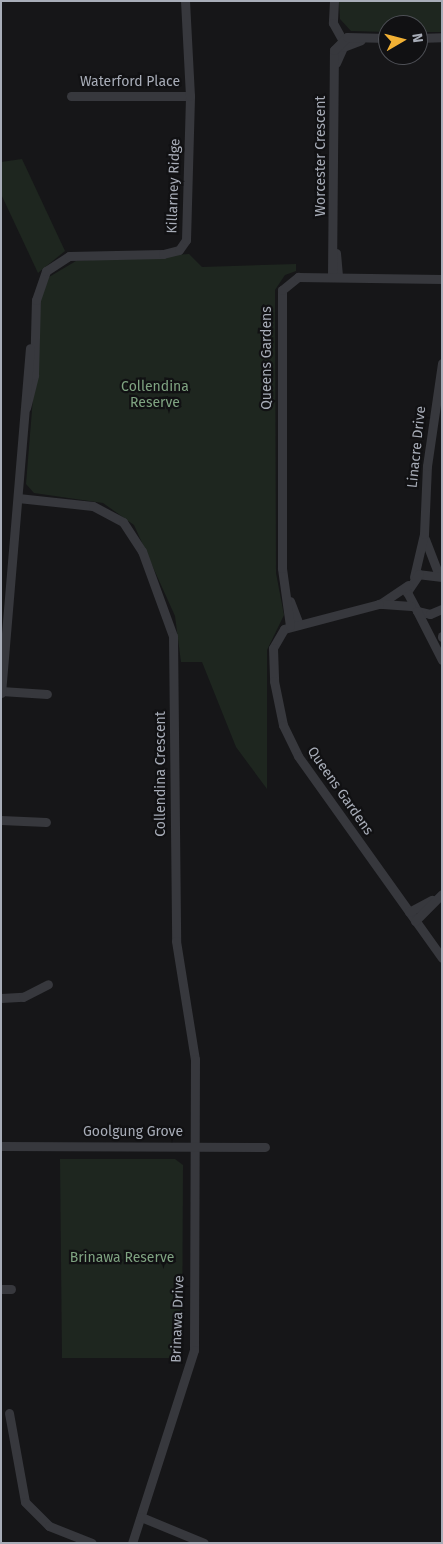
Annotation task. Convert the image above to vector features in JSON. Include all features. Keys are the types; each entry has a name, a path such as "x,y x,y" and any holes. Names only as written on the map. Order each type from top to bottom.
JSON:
{"street":[{"name":"Killarney Ridge","path":"26,408 24,375 32,339 38,288 46,271 60,260 80,255 163,254 183,246 188,232 190,96 185,1"},
{"path":"334,1 334,12 345,41 378,38"},
{"name":"Worcester Crescent","path":"335,276 334,50 345,41"},
{"name":"Waterford Place","path":"71,96 190,96"},
{"name":"Queens Gardens","path":"442,279 335,276 294,278 281,295 285,591 295,625 279,634 273,648 283,726 309,773 442,958"},
{"name":"Killarney Ridge","path":"26,408 34,375 32,339"},
{"name":"Linacre Drive","path":"411,581 424,534 428,458 442,363"},
{"path":"26,408 1,692 47,694"},
{"name":"Collendina Crescent","path":"18,498 93,506 123,522 142,551 172,628 176,928 194,1040 194,1146"},
{"name":"Linacre Drive","path":"424,534 440,576"},
{"path":"295,625 379,604 426,572 440,576"},
{"path":"411,581 414,609 442,656"},
{"path":"379,604 414,609 430,614 442,609"},
{"path":"1,820 46,822"},
{"path":"408,912 440,896"},
{"path":"415,921 440,896"},
{"path":"1,998 23,997 48,984"},
{"name":"Goolgung Grove","path":"1,1146 265,1146"},
{"name":"Brinawa Drive","path":"132,1543 194,1350 194,1146"},
{"path":"1,1289 11,1289"},
{"path":"9,1413 25,1502 49,1526 92,1543"},
{"path":"141,1517 204,1543"}],"green space":[{"path":"339,1 442,1 442,32 428,32 428,15 378,15 378,32 351,31 340,19"},
{"path":"22,159 65,251 38,273 1,194 1,162"},
{"name":"Collendina Reserve","path":"189,254 202,267 296,264 296,271 285,275 275,290 276,573 284,615 267,650 267,789 236,747 202,662 181,662 175,616 134,525 103,503 34,493 26,484 41,299 49,277 76,261"},
{"name":"Brinawa Reserve","path":"60,1159 175,1159 183,1165 182,1358 62,1358"}]}
